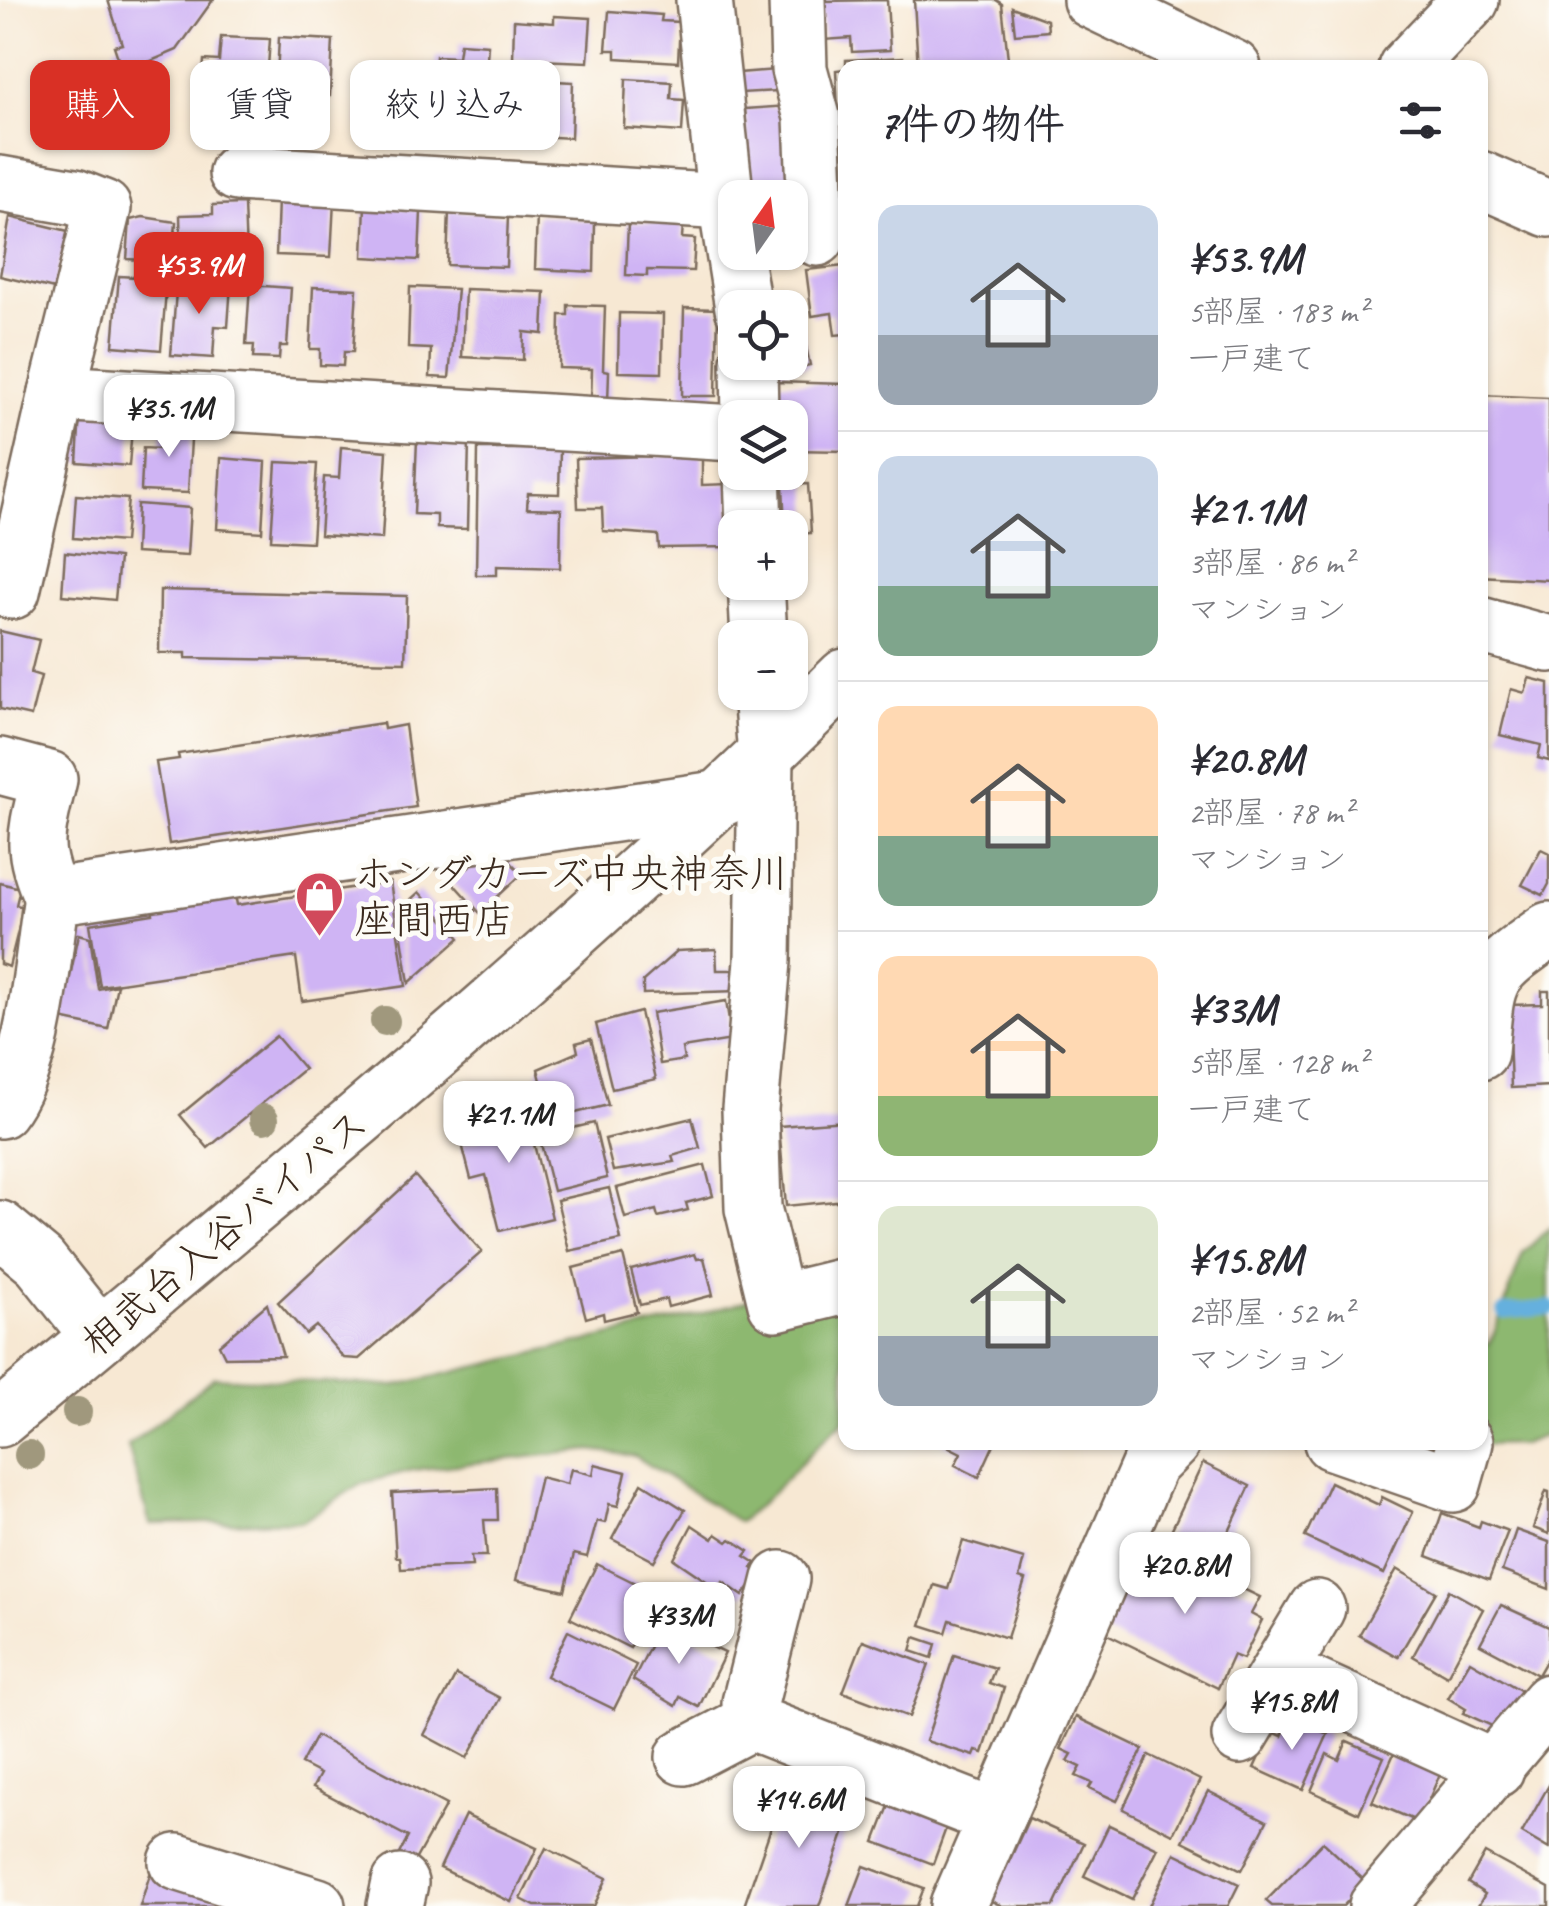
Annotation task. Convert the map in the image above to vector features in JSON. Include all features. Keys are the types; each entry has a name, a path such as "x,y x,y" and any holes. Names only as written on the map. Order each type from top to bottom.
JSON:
{"street":[{"path":"704,0 724,180"},
{"path":"797,0 799,69 812,117 816,238"},
{"path":"1092,0 1216,60"},
{"path":"1414,60 1471,0"},
{"path":"237,174 718,202"},
{"path":"1488,182 1549,209"},
{"path":"0,184 76,198 103,208 12,591"},
{"path":"57,393 718,431"},
{"path":"1488,628 1549,644"},
{"name":"相武台入谷バイパス","path":"0,1419 438,1053 723,798 838,684"},
{"path":"763,710 763,961 750,1110 753,1208 776,1303 838,1288"},
{"path":"0,766 49,778 36,836 35,862 52,897 27,1040 13,1093 0,1110"},
{"path":"52,897 723,798"},
{"path":"1488,986 1503,963 1549,930"},
{"path":"0,1230 40,1262 99,1336"},
{"path":"958,1906 1150,1464 1164,1450"},
{"path":"1355,1450 1453,1484 1462,1450"},
{"path":"751,1722 750,1703 781,1579"},
{"path":"1240,1736 1317,1608"},
{"path":"1280,1671 1496,1769"},
{"path":"1377,1906 1549,1702"},
{"path":"684,1757 751,1722 994,1817"},
{"path":"177,1862 317,1906"}],"green space":[{"path":"1549,1228 1549,1434 1523,1444 1488,1445 1488,1344 1523,1253"},
{"path":"838,1273 838,1426 739,1522 635,1456 591,1450 412,1470 360,1484 303,1521 150,1524 128,1446 214,1377 393,1386 691,1317"}],"building":[{"path":"108,0 213,0 177,50 154,60 119,60 114,46 122,44"},
{"path":"887,0 890,50 852,52 851,38 824,40 821,1"},
{"path":"914,0 996,0 1002,4 1008,60 918,60"},
{"path":"1012,7 1047,20 1048,31 1015,34"},
{"path":"609,11 662,15 661,21 680,22 678,62 616,58 616,50 606,50"},
{"path":"554,16 591,18 588,62 513,59 514,20 554,23"},
{"path":"221,37 270,39 268,60 219,60"},
{"path":"279,37 333,40 330,96 330,60 278,60"},
{"path":"460,43 488,45 487,60 436,60 436,56 458,57"},
{"path":"903,57 903,60 846,60"},
{"path":"776,70 777,91 741,93 739,73"},
{"path":"626,79 672,82 671,99 684,100 682,132 624,128"},
{"path":"560,81 573,82 571,138 560,137"},
{"path":"789,106 793,180 750,180 745,109"},
{"path":"278,199 334,201 331,257 276,255"},
{"path":"244,204 246,255 181,258 180,215 213,214 213,205"},
{"path":"365,204 421,211 419,260 363,257"},
{"path":"449,210 508,216 506,267 447,265"},
{"path":"537,215 595,222 594,272 535,269"},
{"path":"10,217 68,231 54,289 0,276"},
{"path":"143,217 176,222 173,262 127,259 130,220"},
{"path":"628,222 683,224 682,238 695,239 693,271 647,270 647,276 626,275"},
{"path":"838,267 838,335 832,313 812,316 806,270"},
{"path":"119,276 167,279 161,350 113,346"},
{"path":"177,279 231,284 228,327 215,326 213,358 171,355"},
{"path":"250,285 291,288 287,346 280,346 279,359 253,358 254,345 246,345"},
{"path":"313,287 357,289 353,352 344,352 343,366 320,365 320,349 310,349"},
{"path":"410,287 457,289 449,378 430,377 431,349 408,348"},
{"path":"465,289 545,292 543,334 524,332 523,360 462,357"},
{"path":"568,305 605,306 603,370 609,371 608,403 591,403 592,369 559,368 560,315 568,315"},
{"path":"684,308 718,309 716,396 682,396"},
{"path":"619,313 663,314 662,373 618,372"},
{"path":"776,382 838,384 838,451 808,450 808,400 776,400"},
{"path":"1488,395 1549,398 1549,580 1488,576"},
{"path":"80,412 133,415 129,466 77,462"},
{"path":"163,419 192,421 188,493 141,491 143,448 161,449"},
{"path":"417,439 469,440 467,529 437,528 437,515 414,514"},
{"path":"341,447 387,451 382,539 320,535 324,477 339,478"},
{"path":"478,449 560,449 559,494 528,493 527,508 561,509 560,568 497,566 497,575 476,575"},
{"path":"702,455 702,485 718,484 718,490 730,490 731,510 718,510 718,547 659,548 658,535 603,531 602,508 578,508 576,458"},
{"path":"221,458 266,462 262,532 217,529"},
{"path":"276,462 317,464 312,542 271,540"},
{"path":"808,484 811,533 808,510 784,510 783,490 808,490"},
{"path":"76,495 128,499 124,542 73,538"},
{"path":"137,504 190,508 187,556 135,553"},
{"path":"65,552 119,558 115,600 62,595"},
{"path":"160,590 407,596 405,662 186,658 186,653 159,653"},
{"path":"0,631 39,640 31,673 41,676 31,716 0,709"},
{"path":"1529,678 1549,683 1549,761 1538,758 1541,745 1500,735 1511,689 1525,693"},
{"path":"383,723 384,729 405,725 416,807 169,844 156,762 179,759 178,754"},
{"path":"493,844 522,874 480,913 452,882"},
{"path":"1541,849 1549,853 1549,884 1543,895 1522,885"},
{"path":"390,882 406,986 302,1001 296,957 100,986 90,924 153,914 152,907 235,894 237,905"},
{"path":"0,883 20,888 16,905 24,907 9,967 0,964"},
{"path":"419,892 460,938 409,983 398,911"},
{"path":"464,900 475,911 454,930 444,917"},
{"path":"79,934 90,937 98,989 117,985 108,1029 61,1019"},
{"path":"716,949 717,970 737,970 738,991 643,994 643,981 677,951"},
{"path":"1542,991 1549,991 1549,1086 1511,1088 1508,1005 1542,1004"},
{"path":"726,1001 732,1040 682,1048 684,1060 660,1064 652,1013"},
{"path":"640,1012 656,1079 612,1089 596,1024"},
{"path":"276,1036 304,1069 208,1148 180,1115"},
{"path":"591,1039 608,1105 551,1119 538,1069 578,1052 576,1043"},
{"path":"523,1099 552,1218 500,1231 486,1175 471,1179 462,1144 480,1139 477,1125 498,1105"},
{"path":"692,1118 700,1148 672,1156 674,1162 613,1171 605,1139"},
{"path":"838,1122 838,1201 786,1206 779,1126"},
{"path":"594,1123 607,1178 553,1191 539,1136"},
{"path":"705,1165 713,1196 686,1203 688,1210 658,1217 656,1210 625,1218 617,1188"},
{"path":"415,1176 482,1252 359,1359 344,1358 316,1326 306,1334 278,1302"},
{"path":"609,1188 621,1240 569,1251 557,1200"},
{"path":"695,1254 697,1259 704,1258 713,1295 668,1307 666,1299 640,1305 631,1270"},
{"path":"623,1255 637,1312 604,1320 603,1313 586,1318 573,1268"},
{"path":"267,1304 283,1356 225,1357 219,1345"},
{"path":"955,1450 991,1450 979,1477 955,1465 961,1453"},
{"path":"1203,1463 1250,1486 1216,1560 1168,1537"},
{"path":"595,1464 626,1472 618,1506 609,1504 605,1523 597,1521 587,1557 574,1554 565,1591 516,1580 540,1477 567,1484 571,1469 593,1475"},
{"path":"1330,1482 1379,1505 1382,1497 1413,1512 1384,1574 1305,1537"},
{"path":"642,1483 685,1510 654,1561 612,1539"},
{"path":"497,1488 498,1520 484,1520 487,1556 471,1556 472,1566 401,1569 400,1557 396,1557 392,1493"},
{"path":"1546,1491 1549,1492 1549,1534 1533,1528"},
{"path":"1442,1513 1479,1527 1481,1521 1508,1531 1489,1580 1427,1556"},
{"path":"692,1525 713,1539 716,1534 728,1542 731,1539 749,1551 745,1556 756,1563 752,1568 759,1573 743,1596 723,1582 718,1589 674,1559"},
{"path":"1516,1530 1549,1542 1549,1589 1502,1571"},
{"path":"963,1541 1024,1559 1019,1578 1025,1580 1007,1638 950,1620 946,1633 921,1625 934,1585 948,1589"},
{"path":"1165,1551 1260,1597 1251,1614 1262,1620 1243,1659 1233,1655 1218,1688 1103,1632 1140,1555 1159,1564"},
{"path":"597,1564 657,1594 630,1648 570,1618"},
{"path":"1397,1569 1436,1592 1398,1657 1359,1635"},
{"path":"1449,1590 1483,1609 1447,1676 1413,1656"},
{"path":"1501,1605 1549,1627 1549,1656 1538,1675 1480,1644"},
{"path":"662,1623 725,1653 699,1707 680,1697 676,1706 633,1680"},
{"path":"568,1631 636,1665 614,1709 546,1676"},
{"path":"915,1637 936,1644 932,1658 911,1651"},
{"path":"863,1640 929,1665 909,1717 843,1692"},
{"path":"954,1655 995,1668 989,1683 1004,1688 983,1753 976,1751 974,1756 926,1741"},
{"path":"1470,1661 1525,1693 1503,1731 1463,1713 1466,1709 1448,1698"},
{"path":"456,1675 500,1698 467,1758 424,1735"},
{"path":"1076,1717 1143,1749 1117,1801 1089,1788 1092,1783 1076,1776 1081,1767 1068,1761 1072,1754 1061,1749"},
{"path":"1290,1717 1328,1734 1303,1790 1254,1768 1271,1731 1282,1736"},
{"path":"316,1736 446,1805 414,1862 399,1854 408,1837 313,1787 320,1774 301,1764"},
{"path":"1347,1741 1384,1757 1359,1813 1311,1791 1327,1754 1339,1760"},
{"path":"1397,1747 1443,1767 1419,1822 1372,1802"},
{"path":"1149,1755 1200,1780 1173,1834 1123,1809"},
{"path":"786,1784 853,1808 819,1906 744,1906"},
{"path":"1549,1785 1549,1849 1522,1833"},
{"path":"1208,1791 1267,1821 1242,1870 1183,1841"},
{"path":"892,1798 949,1820 933,1864 875,1842"},
{"path":"465,1815 537,1848 511,1902 440,1868"},
{"path":"1029,1818 1084,1843 1054,1906 1002,1906 991,1901"},
{"path":"1109,1825 1158,1848 1132,1899 1084,1876"},
{"path":"1323,1842 1366,1882 1343,1906 1272,1906 1266,1901"},
{"path":"546,1848 607,1878 594,1906 535,1906 521,1899"},
{"path":"1175,1853 1239,1884 1228,1906 1149,1906"},
{"path":"1485,1853 1549,1888 1549,1906 1478,1906 1485,1894 1468,1883"},
{"path":"864,1866 924,1888 917,1906 849,1906"},
{"path":"151,1871 193,1884 233,1906 140,1906"}],"waterway":[{"path":"1504,1312 1549,1308"}],"place":[{"name":"ホンダカーズ中央神奈川 座間西店","path":"319,938"}]}
